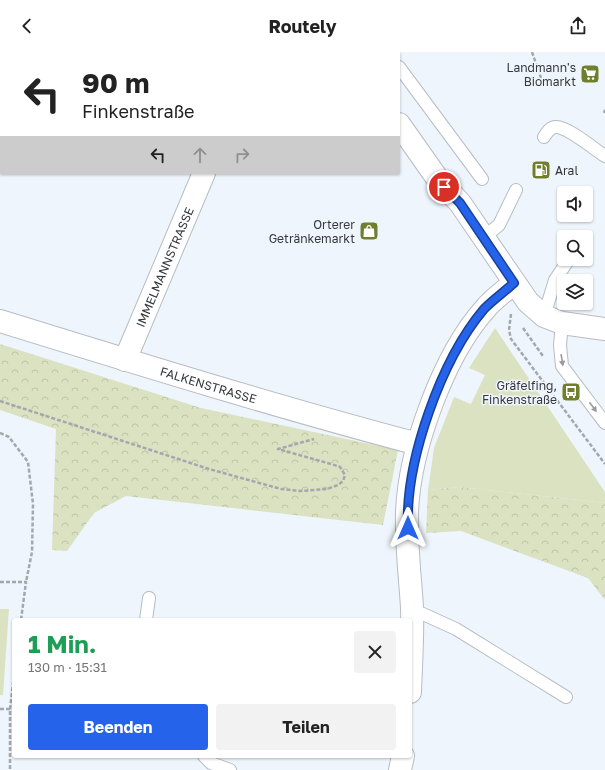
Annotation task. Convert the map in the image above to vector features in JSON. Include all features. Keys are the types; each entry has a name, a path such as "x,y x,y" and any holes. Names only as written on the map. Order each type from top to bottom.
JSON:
{"street":[{"path":"400,125 436,178 460,203 528,302 553,320 605,329"},
{"name":"IMMELMANNSTRASSE","path":"125,360 204,174"},
{"path":"412,618 407,513 410,483 418,444 440,386 463,339 485,309 514,283"},
{"name":"FALKENSTRASSE","path":"0,321 125,360 353,427 418,444"},
{"path":"400,770 403,758"}],"lane":[{"path":"400,69 482,179"},
{"path":"544,137 548,130 554,127 563,128 605,156"},
{"path":"484,238 499,225 516,190"},
{"path":"564,266 555,280 553,320 560,345 562,366 605,423"},
{"path":"146,618 148,598"},
{"path":"412,609 456,629 566,697"},
{"path":"206,758 212,763 230,770"}],"path":[{"path":"532,52 541,78"},
{"path":"509,330 511,339 605,464"},
{"path":"0,401 209,469 281,489 300,491 327,489 338,485 343,481 345,474 340,468 278,449 316,438"},
{"path":"0,434 9,437 28,462 33,504 32,545 21,618"},
{"path":"0,582 26,582"},
{"path":"10,770 10,709 12,692"},
{"path":"0,709 10,709"}],"green space":[{"path":"495,328 605,492 605,503 459,487 428,490 434,448 454,397 471,404 485,375 469,368"},
{"path":"0,344 201,408 398,450 383,525 126,496 94,513 67,551 52,550 56,429 0,410"},
{"path":"459,487 605,503 605,600 588,578 461,531 426,533 428,490"},
{"path":"0,609 9,609 3,695 0,695"}],"place":[{"name":"Landmann's Biomarkt","path":"590,74"},
{"name":"Aral","path":"541,170"},
{"name":"Orterer Getränkemarkt","path":"369,231"},
{"name":"Gräfelfing, Finkenstraße","path":"571,392"}],"route":[{"path":"408,528 407,513 410,483 418,444 440,386 463,339 485,309 514,283 460,203 444,187"}]}
